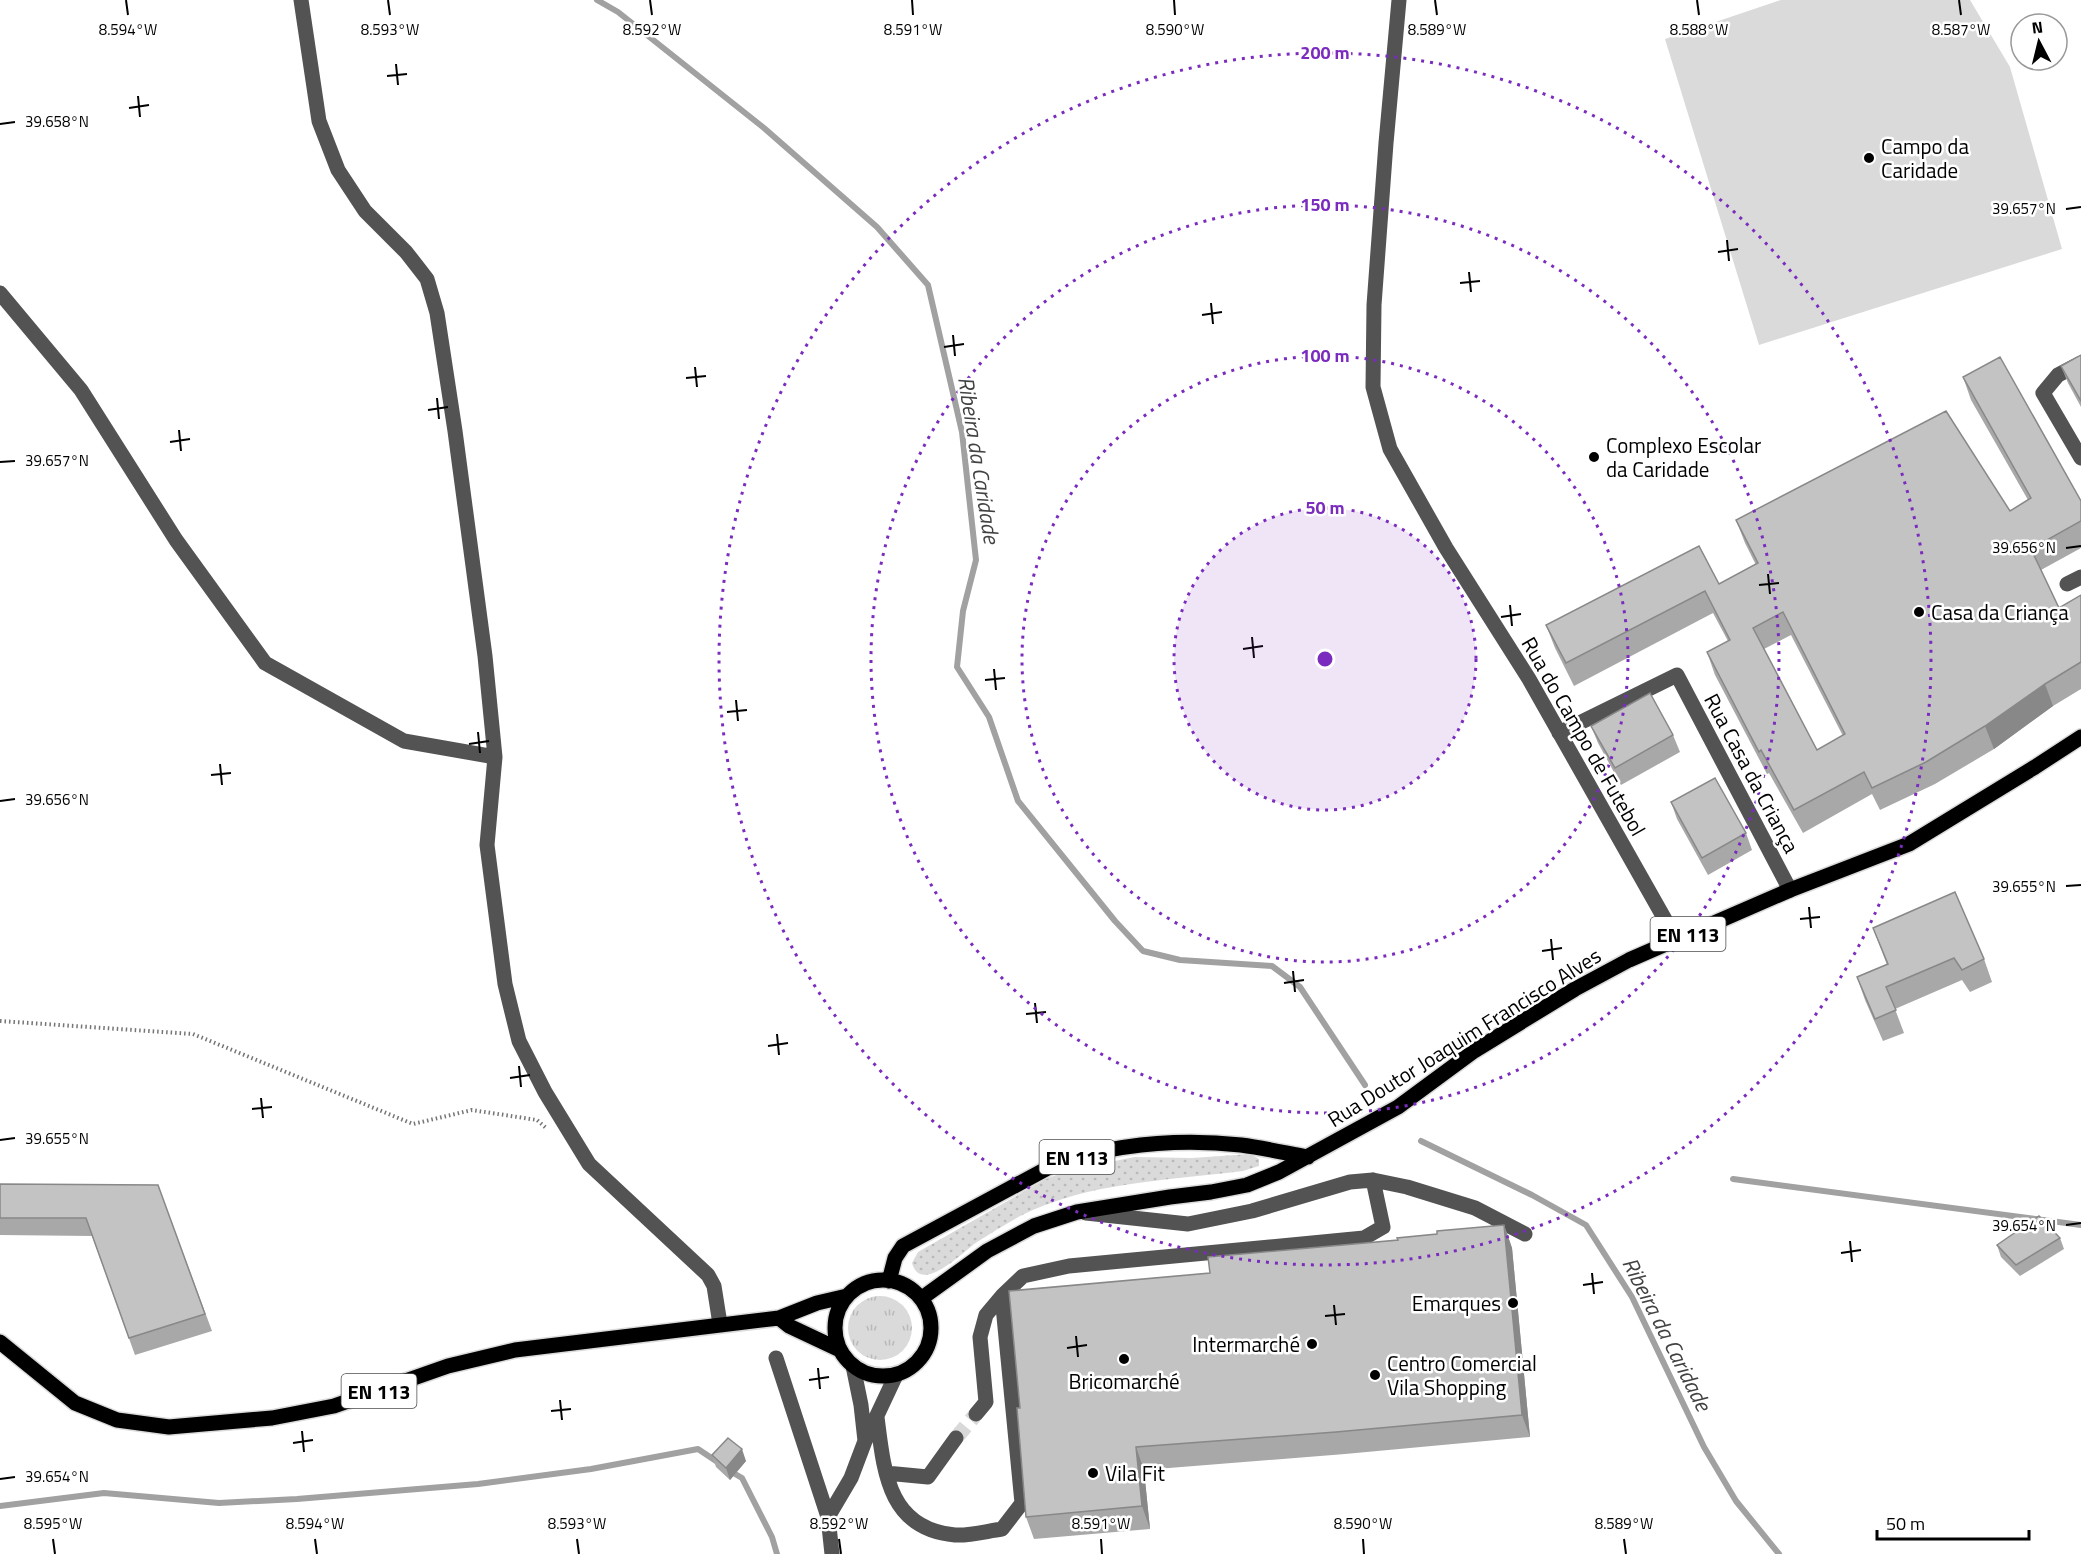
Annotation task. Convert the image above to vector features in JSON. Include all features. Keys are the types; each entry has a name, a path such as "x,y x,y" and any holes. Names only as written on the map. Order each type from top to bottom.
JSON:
{"main road":[{"name":"Rua Doutor Joaquim Francisco Alves","path":"921,1298 987,1251 1034,1226 1077,1212 1247,1185 1280,1172 1398,1107 1474,1051 1575,989 1629,960 1676,939 1790,890 1909,844 2081,736"},
{"name":"EN 113","path":"0,1342 75,1403 117,1420 169,1427 272,1418 334,1406 448,1366 514,1350 779,1318 817,1303 847,1296 860,1285 877,1280 889,1281 895,1258 903,1246 1059,1162 1077,1156 1126,1146 1171,1143 1239,1145 1308,1157"},
{"path":"847,1296 839,1308 835,1322 835,1336 840,1350 852,1366 866,1373 880,1377 896,1375 910,1368 922,1358 929,1344 932,1328 929,1312 921,1298 909,1287 889,1281"},
{"path":"779,1318 789,1326 840,1350"}],"street":[{"path":"301,0 319,121 338,170 365,211 406,252 427,279 437,313 483,644 495,757 487,845 506,984 519,1041 589,1164 708,1275 714,1286 720,1324"},
{"name":"Rua do Campo de Futebol","path":"1399,0 1375,293 1374,387 1390,449 1446,548 1529,679 1676,939"},
{"path":"0,292 81,390 176,540 265,663 404,741 495,757"},
{"path":"2081,363 2058,375 2043,393 2081,458"},
{"name":"Rua Casa da Criança","path":"1559,732 1677,675 1790,890"},
{"path":"1077,1212 1188,1224 1251,1211 1350,1182 1373,1180 1407,1187 1475,1208 1525,1234"},
{"path":"976,1414 986,1402 980,1337 986,1315 1023,1276 1069,1266 1364,1238 1383,1227 1373,1180"},
{"path":"877,1417 886,1473 892,1494 907,1516 926,1530 957,1536 1002,1529 1022,1503 1002,1296"},
{"path":"776,1358 828,1517 832,1554"},
{"path":"852,1366 861,1405 865,1440"},
{"path":"828,1517 851,1478 865,1440 896,1375"},
{"path":"886,1473 928,1477 956,1438"}],"path":[{"path":"0,1021 193,1034 413,1124 472,1110 537,1120 554,1135"}],"green space":[{"name":"Campo da Caridade","path":"1781,0 1970,0 2009,65 2009,72 2011,72 2062,249 1759,345 1665,39"},
{"path":"1250,1154 1259,1159 1259,1166 1243,1171 1157,1180 1101,1189 1047,1204 998,1229 977,1242 954,1261 933,1273 924,1275 917,1272 912,1263 918,1252 1046,1179 1069,1170 1135,1157 1192,1158"},
{"path":"880,1296 898,1302 906,1310 912,1328 906,1346 898,1354 880,1360 862,1354 854,1346 848,1328 854,1310 862,1302"}],"building":[{"path":"2081,355 2081,401 2061,366"},
{"name":"Casa da Criança","path":"2000,357 2081,501 2081,521 2031,549 2059,608 2081,595 2081,662 1926,762 1872,788 1864,772 1794,810 1761,750 1759,752 1707,652 1730,640 1705,591 1566,663 1546,625 1699,546 1719,584 1758,563 1736,520 1946,411 2010,511 2031,498 1963,377","holes":["1783,612 1845,734 1817,750 1753,628"]},
{"path":"1650,693 1673,735 1615,768 1591,726"},
{"path":"1715,778 1746,833 1702,858 1671,802"},
{"path":"1955,892 1984,959 1962,970 1954,958 1886,987 1896,1010 1875,1019 1857,977 1888,964 1873,928"},
{"path":"0,1184 158,1185 205,1314 129,1338 86,1218 0,1218"},
{"path":"2039,1216 2060,1238 2016,1265 1997,1245"},
{"name":"Centro Comercial Vila Shopping","path":"1504,1225 1522,1415 1136,1447 1142,1506 1026,1517 1017,1408 1020,1408 1009,1291 1210,1273 1208,1257 1398,1240 1397,1238 1437,1234 1437,1231"},
{"path":"728,1438 742,1449 726,1468 712,1455"}],"waterway":[{"name":"Ribeira da Caridade","path":"597,0 618,12 764,128 877,227 928,285 962,432 976,560 963,611 957,667 989,717 1018,801 1115,921 1143,951 1180,960 1272,966 1300,987 1365,1085"},
{"name":"Ribeira da Caridade","path":"1421,1141 1532,1195 1586,1225 1632,1297 1704,1447 1736,1501 1779,1554"},
{"path":"1733,1179 2081,1225"},
{"path":"0,1506 104,1493 219,1503 297,1499 478,1484 591,1469 698,1449 719,1463"},
{"path":"730,1471 742,1478 772,1537 777,1554"}],"tunnel":[{"path":"956,1438 976,1414"}],"place":[{"name":"Campo da Caridade","path":"1869,158"},
{"name":"Complexo Escolar da Caridade","path":"1594,457"},
{"name":"Casa da Criança","path":"1919,612"},
{"name":"Emarques","path":"1513,1303"},
{"name":"Intermarché","path":"1312,1344"},
{"name":"Bricomarché","path":"1124,1359"},
{"name":"Centro Comercial Vila Shopping","path":"1375,1375"},
{"name":"Vila Fit","path":"1093,1473"}]}
